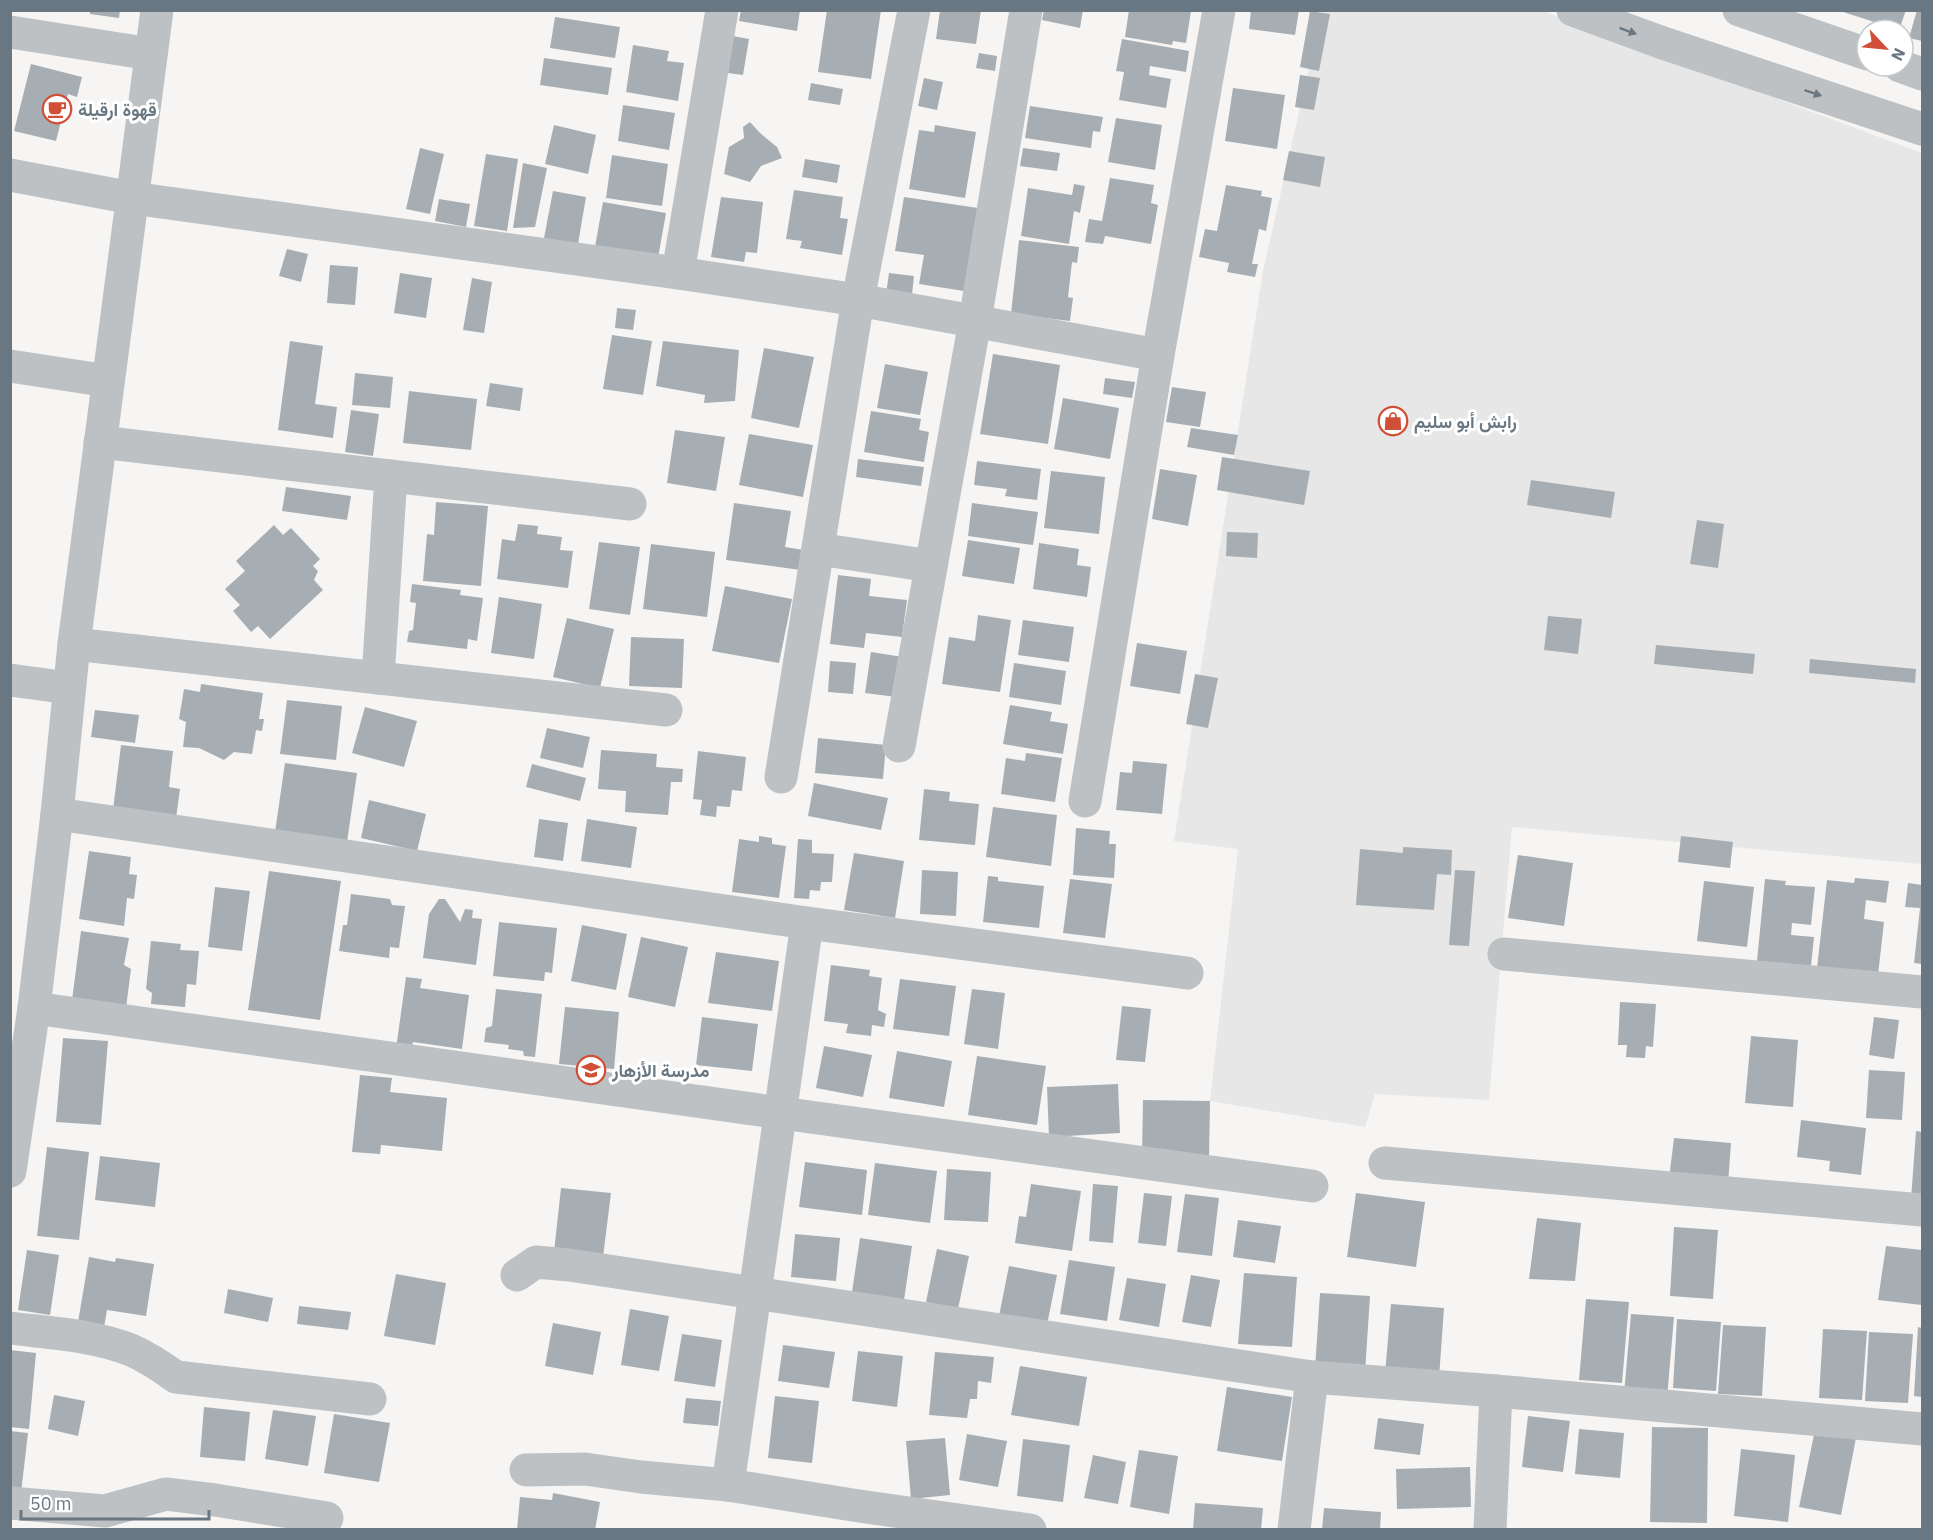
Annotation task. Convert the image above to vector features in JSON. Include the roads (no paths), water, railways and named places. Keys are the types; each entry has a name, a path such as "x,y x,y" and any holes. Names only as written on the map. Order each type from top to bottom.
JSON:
{"street":[{"path":"10,1172 16,1095 34,1008 74,644 157,10"},
{"path":"678,273 722,10"},
{"path":"781,777 858,300 914,10"},
{"path":"899,747 975,321 1026,10"},
{"path":"1086,801 1158,355 1219,10"},
{"path":"1574,10 1663,44 1923,129"},
{"path":"1739,10 1792,19 1855,48"},
{"path":"10,32 151,54"},
{"path":"10,175 132,198 858,300 1158,355"},
{"path":"10,366 108,381"},
{"path":"100,442 630,504"},
{"path":"378,678 391,476"},
{"path":"818,549 931,566"},
{"path":"74,644 666,710"},
{"path":"10,681 69,688"},
{"path":"57,814 807,923 1187,973"},
{"path":"728,1485 807,923"},
{"path":"1504,954 1923,992"},
{"path":"34,1008 1312,1186"},
{"path":"1385,1163 1923,1209"},
{"path":"517,1275 536,1262 569,1265 1312,1377 1923,1429"},
{"path":"10,1328 96,1340 131,1350 155,1362 176,1377 370,1399"},
{"path":"1294,1530 1312,1377"},
{"path":"1490,1530 1496,1391"},
{"path":"526,1470 585,1469 641,1478 728,1485 1030,1530"},
{"path":"10,1503 105,1511 166,1494 327,1518"}],"place":[{"name":"قهوة ارقيلة","path":"57,109"},
{"name":"رابش أبو سليم","path":"1393,421"},
{"name":"مدرسة الأزهار","path":"591,1070"}]}
